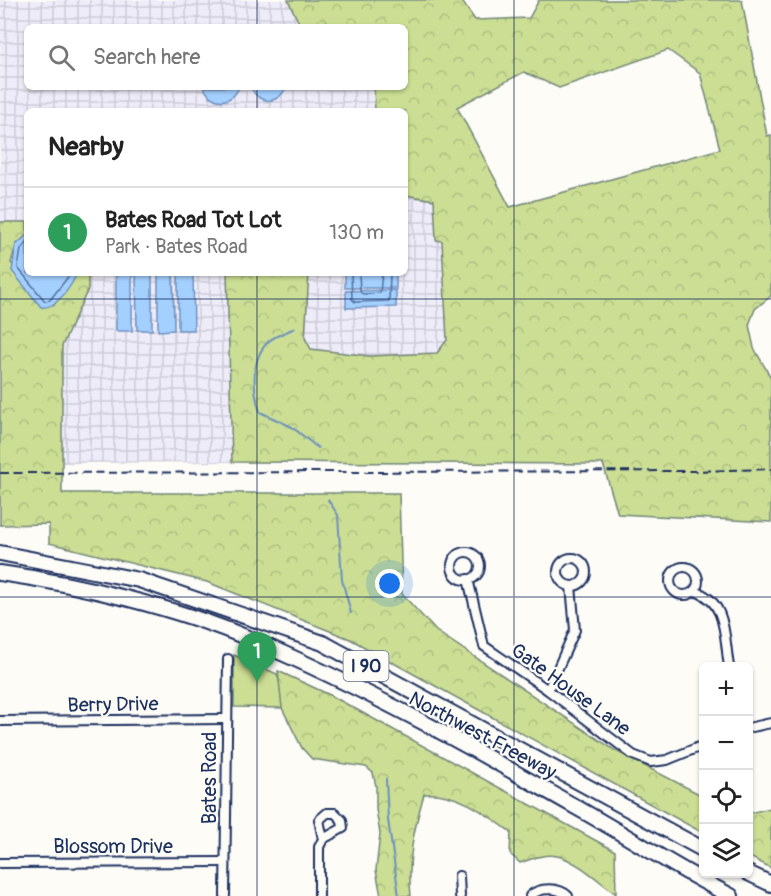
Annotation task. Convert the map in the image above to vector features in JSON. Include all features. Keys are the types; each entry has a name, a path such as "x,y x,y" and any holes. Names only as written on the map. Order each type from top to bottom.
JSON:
{"highway":[{"name":"Northwest Freeway","path":"0,553 139,580 323,643 699,847"},
{"name":"Northwest Freeway","path":"0,573 36,578 168,610 249,638 457,742 584,812 691,876 731,896"},
{"path":"753,875 771,884"},
{"path":"691,876 718,896"}],"street":[{"name":"Gate House Lane","path":"468,579 484,646 548,690 633,755 651,762 667,760 699,747"},
{"path":"548,690 575,630 571,586"},
{"path":"694,591 703,593 716,603 722,619 728,662"},
{"name":"Bates Road","path":"225,896 228,659"},
{"name":"Berry Drive","path":"0,721 226,719"},
{"path":"753,727 771,723"},
{"path":"319,896 319,848 323,839"},
{"name":"Blossom Drive","path":"0,863 225,862"},
{"path":"459,876 460,896"},
{"path":"530,896 536,891 555,889 561,890 568,896"}],"shaded area":[{"path":"0,0 288,0 301,24 24,24 24,90 374,90 375,108 24,108 24,222 0,222"},
{"path":"408,196 434,200 436,240 442,241 447,340 437,353 370,356 311,349 305,338 309,276 408,276"},
{"path":"88,276 227,276 232,462 62,463 62,346 88,289"}],"green space":[{"path":"288,0 461,0 475,20 529,18 539,0 742,0 767,136 771,135 771,296 755,309 749,325 754,348 771,378 771,522 618,514 603,464 232,462 227,276 309,276 305,338 311,349 370,356 437,353 447,340 442,241 436,240 434,200 408,196 408,108 375,108 374,90 408,90 408,24 301,24","holes":["668,50 700,73 720,149 510,207 457,107 524,72 559,88"]},
{"path":"0,222 24,222 24,238 16,245 11,263 54,305 75,276 88,276 88,289 62,346 62,493 399,493 402,594 436,631 616,751 699,794 699,831 350,639 207,582 49,543 49,524 0,525"},
{"path":"234,655 277,674 282,690 282,708 234,707"},
{"path":"278,671 330,695 615,851 616,894 580,866 564,858 548,855 520,863 510,854 511,832 481,811 459,800 448,796 424,794 412,844 411,896 381,896 376,870 380,834 373,773 366,767 312,759 302,748 282,708"},
{"path":"771,808 771,868 753,859 753,812"}],"water":[{"path":"206,90 238,90 227,100 216,100"},
{"path":"252,90 284,90 274,100 263,100"},
{"path":"24,238 24,276 75,276 58,301 47,307 41,307 12,271 16,245"},
{"path":"116,276 132,276 132,331 116,331"},
{"path":"136,276 152,276 152,330 137,330"},
{"path":"158,276 173,276 174,330 158,331"},
{"path":"178,276 193,276 194,330 178,330"},
{"path":"345,276 396,276 396,288 345,288"},
{"path":"396,290 396,307 346,308 346,291"}],"waterway":[{"path":"295,328 278,335 263,348 256,365 256,394 260,412 292,427 318,448"},
{"path":"328,500 338,515 342,580 351,613"},
{"path":"386,779 388,820 399,896"}],"railway":[{"path":"0,473 771,469"}],"place":[{"name":"Bates Road Tot Lot","path":"257,682"}]}
